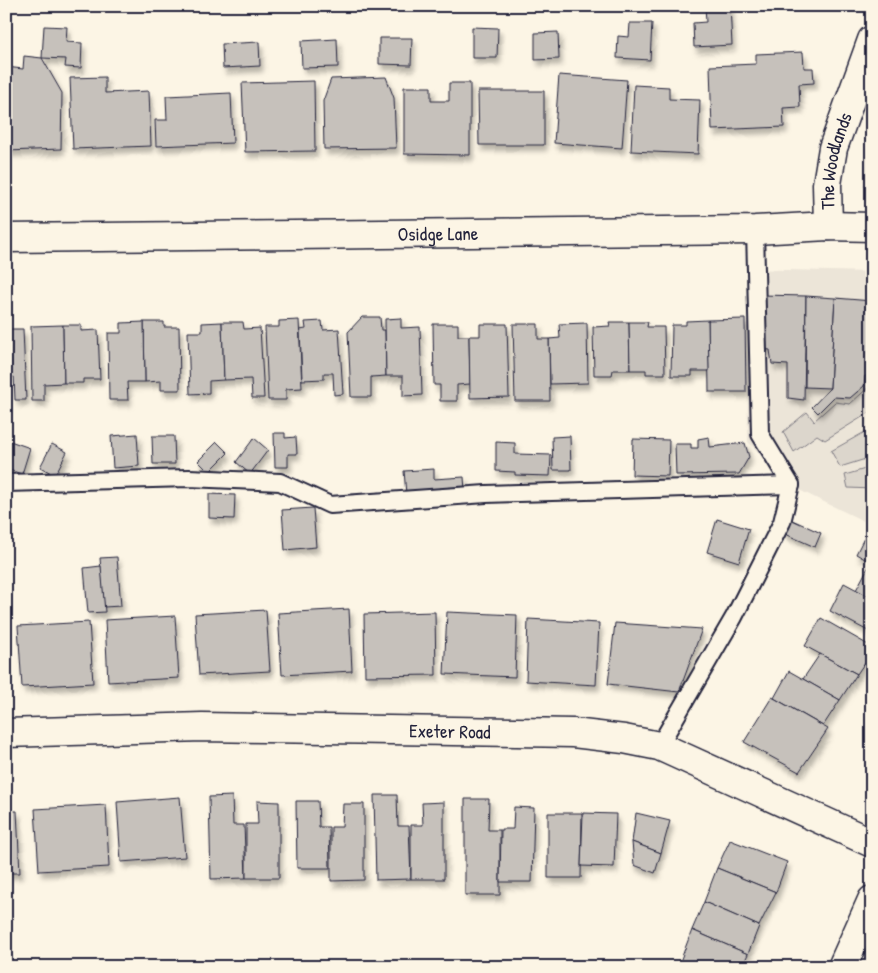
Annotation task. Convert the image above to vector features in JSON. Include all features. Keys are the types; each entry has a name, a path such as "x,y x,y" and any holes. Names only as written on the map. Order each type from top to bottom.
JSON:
{"street":[{"name":"The Woodlands","path":"828,226 827,184 834,148 872,40"},
{"name":"Osidge Lane","path":"6,238 754,230 828,226 872,227"},
{"name":"Exeter Road","path":"6,733 202,727 573,733 624,739 659,746 872,843"},
{"path":"842,967 872,900"}],"lane":[{"path":"659,746 738,609 782,522 791,486 760,434 754,230"},
{"path":"6,484 189,478 280,482 330,505 486,494 791,486"}],"shaded area":[{"path":"871,104 872,187 863,187"},
{"path":"746,269 872,272 872,525 795,488 748,442"},
{"path":"872,384 872,411 825,440 817,435 794,452 783,432 807,412 814,421 835,402 850,404"},
{"path":"872,428 872,457 840,467 831,451"},
{"path":"872,467 872,489 848,488 845,475"}],"building":[{"path":"705,6 730,6 732,45 694,47 693,23 706,22"},
{"path":"630,23 652,23 650,60 617,58 618,36 629,37"},
{"path":"44,26 67,27 66,42 82,43 81,68 65,67 66,59 42,58"},
{"path":"472,27 498,28 497,58 472,58"},
{"path":"558,32 559,59 535,60 535,33"},
{"path":"379,38 412,38 411,65 379,64"},
{"path":"337,39 338,67 302,68 301,41"},
{"path":"259,42 260,66 223,68 222,44"},
{"path":"803,52 804,68 813,68 814,83 799,84 800,107 783,108 784,127 712,130 710,66 756,64 756,54"},
{"path":"24,56 42,58 62,93 61,149 6,151 6,67 23,69"},
{"path":"559,75 627,80 622,148 554,143"},
{"path":"105,77 105,93 149,91 151,146 73,149 70,78"},
{"path":"386,77 394,98 396,148 324,149 323,101 331,79"},
{"path":"314,81 315,151 245,152 242,83"},
{"path":"449,83 470,83 470,155 404,154 404,87 431,87 431,101 449,101"},
{"path":"634,85 669,87 669,99 700,100 698,154 631,151"},
{"path":"478,91 544,91 544,145 479,145"},
{"path":"231,93 233,143 156,146 155,120 167,120 166,96"},
{"path":"761,295 806,296 804,400 788,398 788,365 772,364 770,350 762,349"},
{"path":"806,296 835,298 830,388 805,387"},
{"path":"835,298 872,301 872,376 865,376 864,386 850,398 834,397 818,413 812,407 830,388"},
{"path":"362,317 380,317 381,330 385,330 386,376 371,377 371,397 351,397 348,332"},
{"path":"401,318 401,328 420,327 422,395 403,396 403,376 386,376 385,319"},
{"path":"745,319 746,392 709,392 708,320"},
{"path":"299,320 302,388 286,389 286,400 268,400 265,327 279,327 279,321"},
{"path":"708,320 709,371 692,371 692,376 671,376 672,325 686,325 686,321"},
{"path":"322,321 323,330 339,329 343,394 334,395 333,373 324,373 324,379 302,380 300,330 306,329 305,322"},
{"path":"144,322 164,322 164,327 179,327 180,390 161,390 161,381 145,382"},
{"path":"144,322 145,382 127,382 128,400 109,400 108,333 121,333 121,323"},
{"path":"222,322 224,380 209,381 209,393 190,394 188,332 202,332 202,323"},
{"path":"222,322 243,322 244,329 260,328 264,398 252,398 251,379 224,380"},
{"path":"609,322 629,322 630,370 613,370 612,375 594,375 593,327 610,326"},
{"path":"629,322 648,322 647,327 664,327 665,374 646,374 646,370 630,370"},
{"path":"587,323 588,383 550,384 549,339 560,338 559,324"},
{"path":"433,324 458,324 458,336 469,336 470,384 457,385 457,401 440,401 440,385 434,385"},
{"path":"480,324 507,324 509,397 470,398 469,336 480,336"},
{"path":"513,324 538,324 538,339 549,339 550,401 515,401"},
{"path":"63,325 64,383 44,384 44,401 32,401 31,326"},
{"path":"63,325 81,325 81,331 98,330 100,379 83,379 83,383 64,383"},
{"path":"6,329 23,329 26,400 15,400 14,377 6,378"},
{"path":"274,433 285,433 285,438 296,437 297,454 288,454 288,467 275,467"},
{"path":"137,434 139,466 113,468 111,436"},
{"path":"152,436 174,436 175,464 153,464"},
{"path":"570,436 571,470 553,470 552,437"},
{"path":"709,437 710,447 745,443 749,457 739,474 676,475 675,444 691,444 691,448 698,448 698,439"},
{"path":"254,438 268,450 250,474 236,462"},
{"path":"633,439 669,440 668,476 632,475"},
{"path":"10,441 30,448 22,474 6,469 6,453"},
{"path":"217,442 228,453 209,472 198,461"},
{"path":"496,442 515,443 515,454 551,455 550,476 515,475 515,472 496,471"},
{"path":"52,444 67,452 55,475 40,467"},
{"path":"434,469 434,479 464,477 465,490 406,494 404,471"},
{"path":"209,494 235,495 234,519 209,518"},
{"path":"313,508 316,547 285,550 282,510"},
{"path":"717,519 749,529 739,562 707,552"},
{"path":"790,519 821,533 815,547 783,533"},
{"path":"870,526 872,527 872,563 856,554"},
{"path":"117,557 121,606 104,607 100,558"},
{"path":"872,563 872,598 856,590"},
{"path":"101,566 105,612 88,613 84,568"},
{"path":"844,583 872,598 872,633 830,611"},
{"path":"349,609 352,671 282,675 278,613"},
{"path":"266,610 270,671 199,675 195,614"},
{"path":"435,612 436,675 365,676 364,614"},
{"path":"447,612 517,615 515,677 444,674"},
{"path":"175,616 179,678 108,682 105,620"},
{"path":"821,618 872,647 872,652 857,674 805,646"},
{"path":"528,619 599,623 596,685 526,681"},
{"path":"89,622 93,683 22,687 18,626"},
{"path":"615,623 702,629 679,692 608,684"},
{"path":"820,654 857,674 840,700 803,679"},
{"path":"789,671 840,700 823,726 774,698"},
{"path":"772,697 828,729 799,772 744,742"},
{"path":"374,795 397,795 398,826 409,826 411,879 376,880"},
{"path":"232,796 233,825 244,825 246,878 211,879 209,797"},
{"path":"180,797 185,857 121,862 117,802"},
{"path":"465,799 489,799 488,830 500,830 500,895 465,895"},
{"path":"257,801 279,802 279,878 246,878 246,824 258,824"},
{"path":"296,801 318,801 319,827 329,827 330,868 297,868"},
{"path":"444,802 444,879 411,879 411,825 423,825 422,803"},
{"path":"343,804 364,804 364,880 331,881 331,827 342,827"},
{"path":"106,805 109,867 39,871 35,809"},
{"path":"514,807 534,808 532,882 500,882 501,829 513,829"},
{"path":"6,811 17,811 20,873 6,873"},
{"path":"548,813 582,813 581,878 548,878"},
{"path":"583,813 616,814 614,867 581,866"},
{"path":"636,813 670,821 661,853 632,842"},
{"path":"730,840 787,862 776,892 717,868"},
{"path":"632,842 661,853 655,873 634,865"},
{"path":"717,868 776,892 759,926 704,902"},
{"path":"704,902 759,926 748,954 692,930"},
{"path":"692,930 748,954 742,967 678,967"}]}
